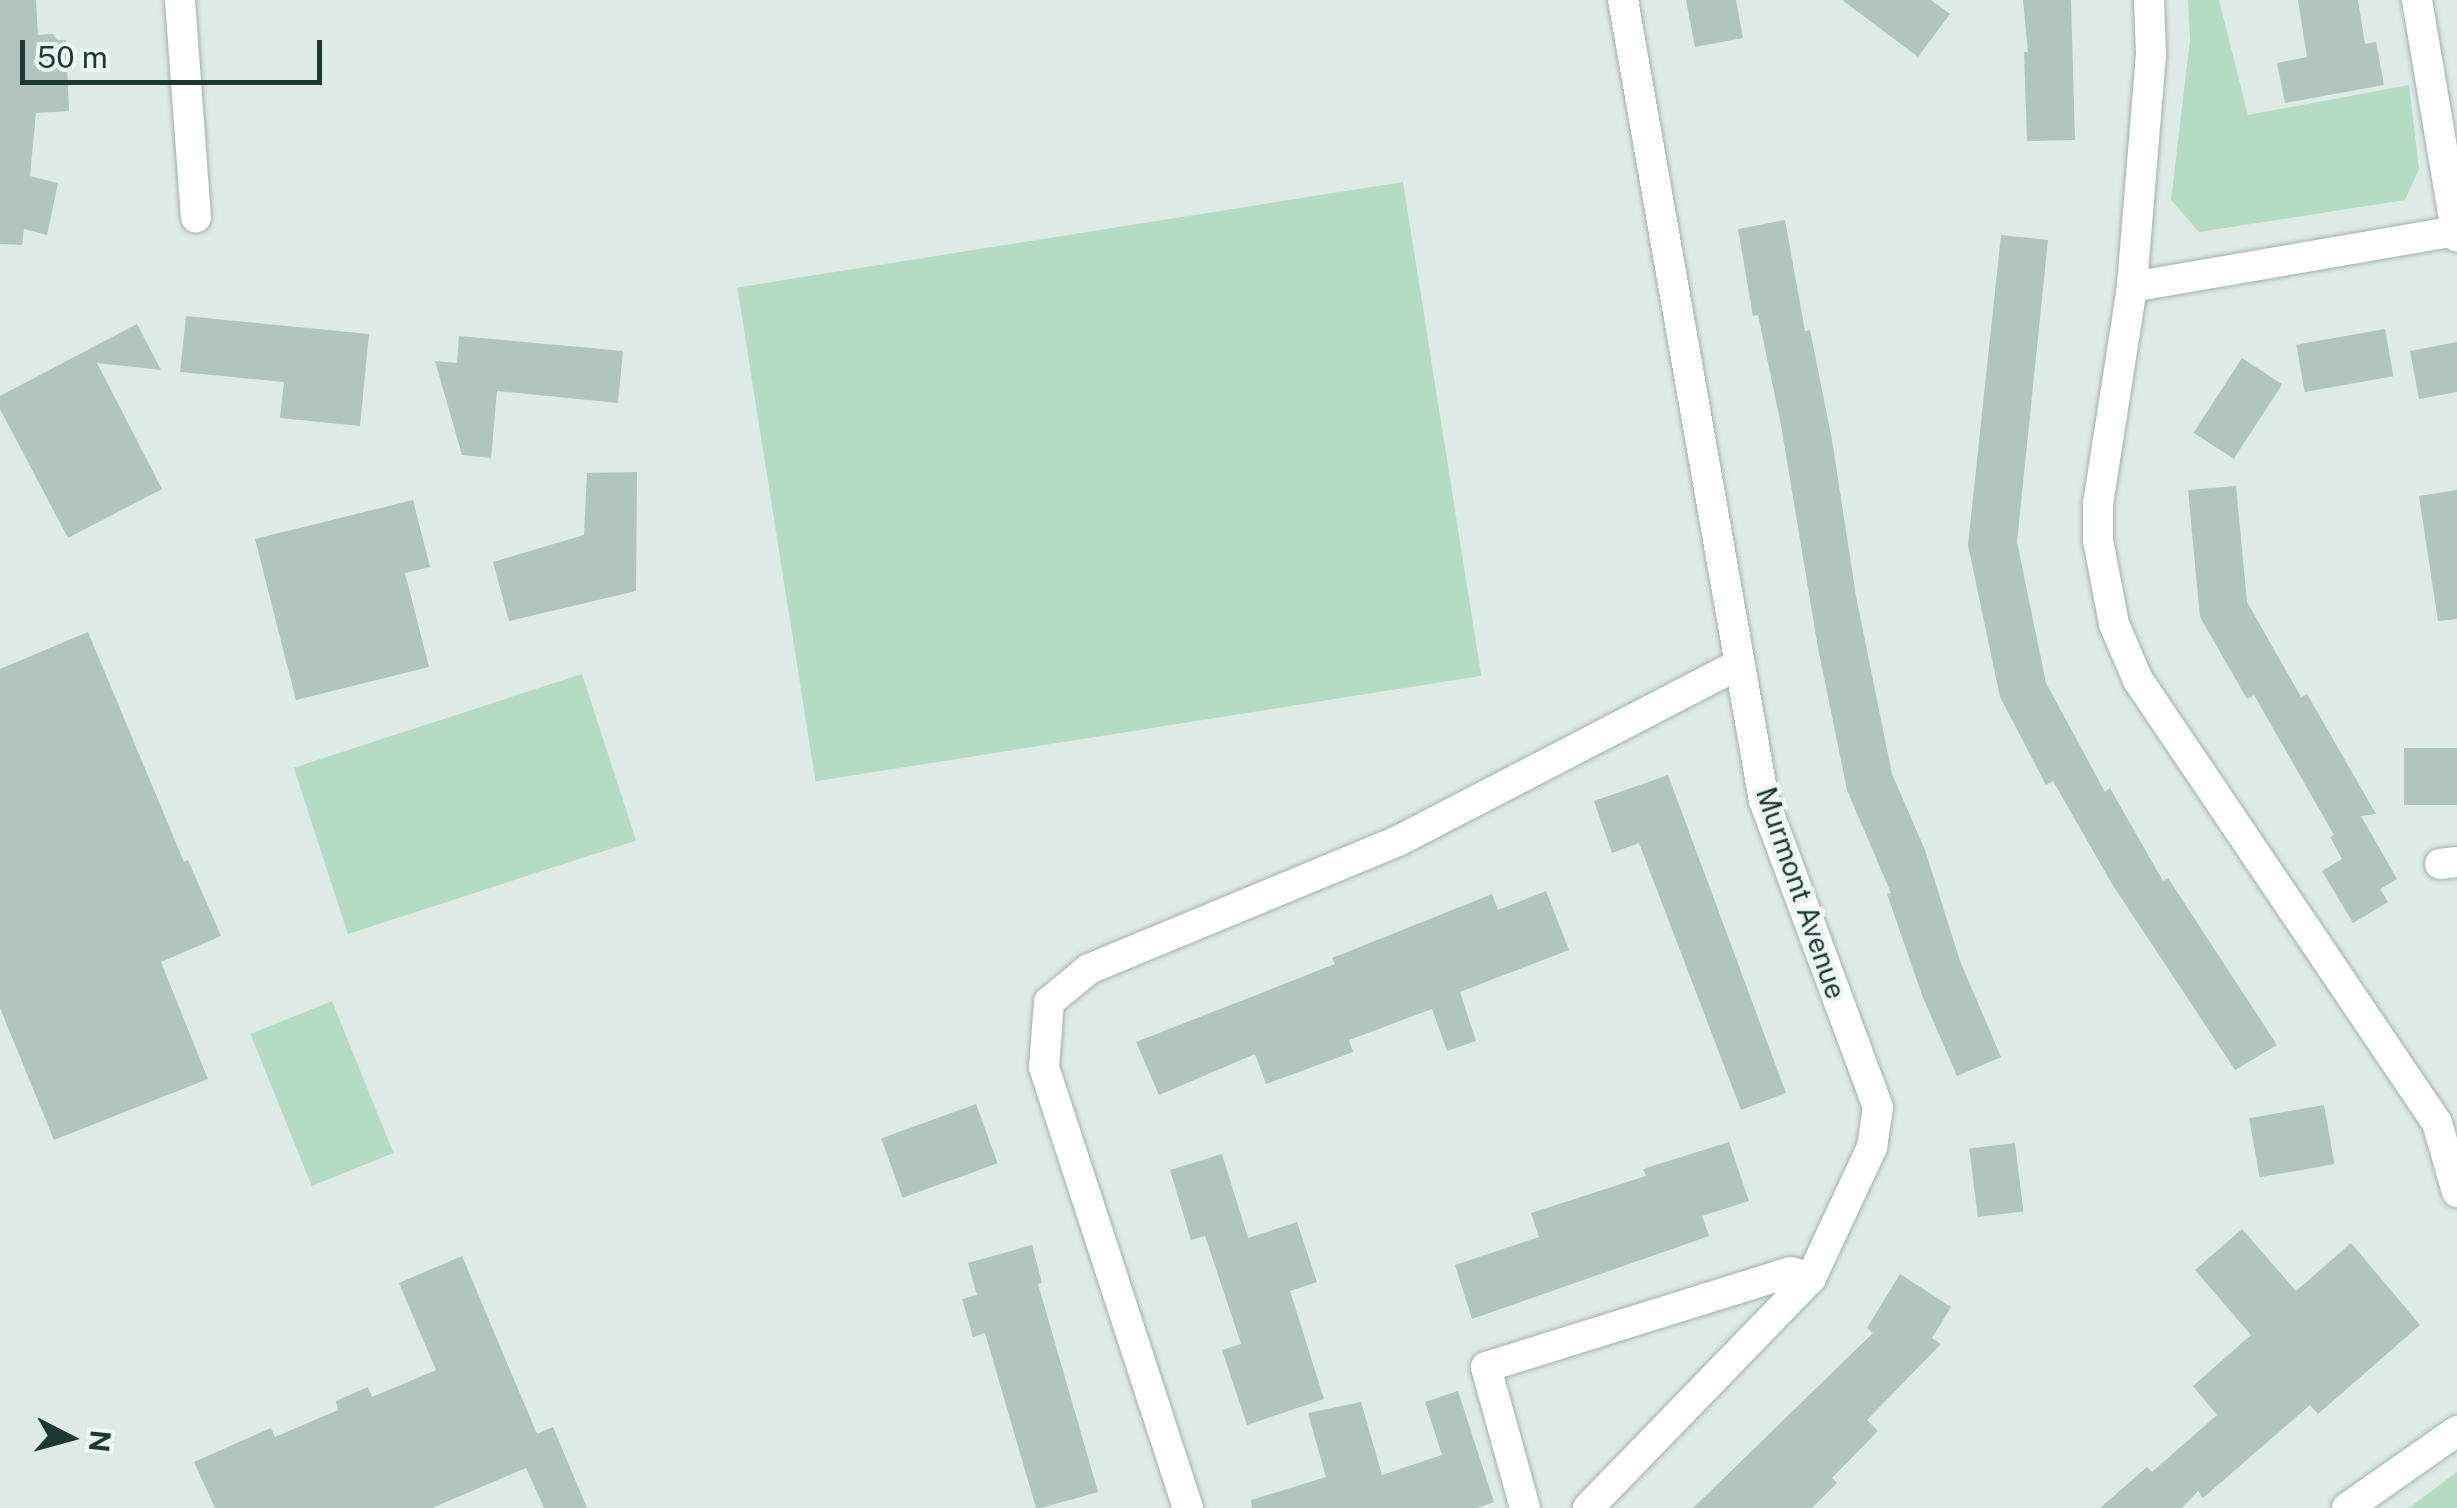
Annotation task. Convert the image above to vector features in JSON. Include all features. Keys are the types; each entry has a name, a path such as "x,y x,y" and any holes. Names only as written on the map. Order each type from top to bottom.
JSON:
{"street":[{"path":"180,0 196,217"},
{"name":"Murmont Avenue","path":"1588,1508 1811,1278 1872,1147 1878,1107 1764,800 1623,0"},
{"path":"2149,0 2152,54 2132,287 2098,502 2098,540 2114,624 2138,680 2437,1123 2457,1192"},
{"path":"2132,287 2456,234 2417,0"},
{"path":"1188,1508 1044,1066 1049,1002 1089,969 1398,841 1738,665"},
{"path":"1526,1508 1486,1366 1792,1272 1811,1278"},
{"path":"2347,1508 2457,1430"}],"green space":[{"path":"2188,0 2219,0 2248,115 2409,85 2419,169 2405,200 2199,232 2171,200 2190,40"},
{"path":"1403,182 1481,676 816,781 737,287"},
{"path":"582,674 636,840 348,934 294,768"},
{"path":"332,1001 393,1153 312,1186 250,1034"},
{"path":"2457,1472 2457,1508 2409,1508"}],"building":[{"path":"0,0 36,0 38,35 53,34 57,40 66,40 69,111 36,113 30,176 58,183 47,235 24,229 22,245 0,244"},
{"path":"1686,0 1736,0 1743,38 1695,47"},
{"path":"1842,0 1931,0 1950,14 1918,57"},
{"path":"2023,0 2071,0 2075,140 2027,141 2024,52 2028,52"},
{"path":"2298,0 2358,0 2365,44 2376,42 2384,85 2285,103 2277,63 2307,57"},
{"path":"1785,220 1805,331 1810,330 1832,440 1856,596 1892,774 1925,850 1960,961 2001,1057 1957,1076 1922,995 1887,894 1891,893 1847,790 1818,648 1781,425 1758,315 1753,316 1738,229"},
{"path":"2001,235 2048,240 2017,542 2046,683 2105,792 2110,788 2163,881 2168,878 2277,1045 2235,1070 2112,884 2053,781 2046,785 2000,697 1968,545"},
{"path":"186,316 369,334 360,426 280,418 284,382 180,372"},
{"path":"137,324 161,370 97,363 162,489 68,538 0,409 0,396"},
{"path":"2385,329 2393,376 2305,392 2296,345"},
{"path":"459,336 623,351 618,403 497,391 491,458 462,455 435,361 457,363"},
{"path":"2457,342 2457,392 2419,399 2410,351"},
{"path":"2242,358 2282,384 2234,459 2194,433"},
{"path":"637,472 636,591 509,621 493,562 584,535 587,473"},
{"path":"2236,486 2247,602 2301,697 2307,694 2376,814 2361,816 2397,879 2380,889 2388,902 2353,923 2322,871 2342,859 2330,837 2334,835 2254,695 2247,699 2200,617 2188,490"},
{"path":"2457,490 2457,619 2438,621 2419,496"},
{"path":"413,500 430,567 405,573 429,667 296,700 255,539"},
{"path":"88,632 184,862 188,860 221,936 161,962 208,1079 54,1140 0,1008 0,669"},
{"path":"2404,748 2457,748 2457,805 2404,805"},
{"path":"1668,775 1786,1093 1741,1110 1639,843 1612,853 1594,801"},
{"path":"1546,891 1569,950 1460,992 1476,1041 1447,1051 1432,1009 1349,1040 1353,1052 1266,1084 1255,1054 1159,1095 1136,1042 1335,964 1332,958 1492,894 1498,910"},
{"path":"976,1104 998,1163 903,1198 881,1139"},
{"path":"2324,1105 2334,1164 2260,1177 2249,1118"},
{"path":"1729,1142 1749,1201 1702,1216 1709,1236 1472,1319 1455,1265 1539,1237 1531,1213 1646,1176 1643,1169"},
{"path":"2015,1143 2023,1211 1978,1217 1969,1149"},
{"path":"1222,1154 1248,1238 1297,1222 1317,1282 1290,1291 1324,1399 1247,1425 1222,1350 1241,1344 1205,1236 1191,1240 1170,1170"},
{"path":"2242,1229 2296,1291 2351,1243 2420,1325 2318,1414 2310,1405 2203,1498 2198,1491 2182,1508 2100,1508 2147,1467 2152,1472 2217,1415 2193,1386 2251,1335 2195,1270"},
{"path":"1032,1245 1042,1283 1038,1284 1098,1492 1041,1508 1036,1508 985,1333 973,1337 962,1299 977,1295 968,1263"},
{"path":"462,1256 537,1434 553,1427 587,1508 544,1508 526,1468 432,1508 215,1508 194,1462 271,1428 275,1437 338,1410 336,1401 368,1387 372,1397 436,1370 399,1283"},
{"path":"1900,1274 1951,1307 1932,1338 1941,1344 1867,1420 1878,1431 1832,1478 1837,1483 1812,1508 1693,1508 1873,1333 1867,1328"},
{"path":"1458,1391 1494,1502 1477,1508 1252,1508 1251,1500 1326,1477 1308,1413 1361,1402 1382,1475 1442,1455 1425,1402"}]}
